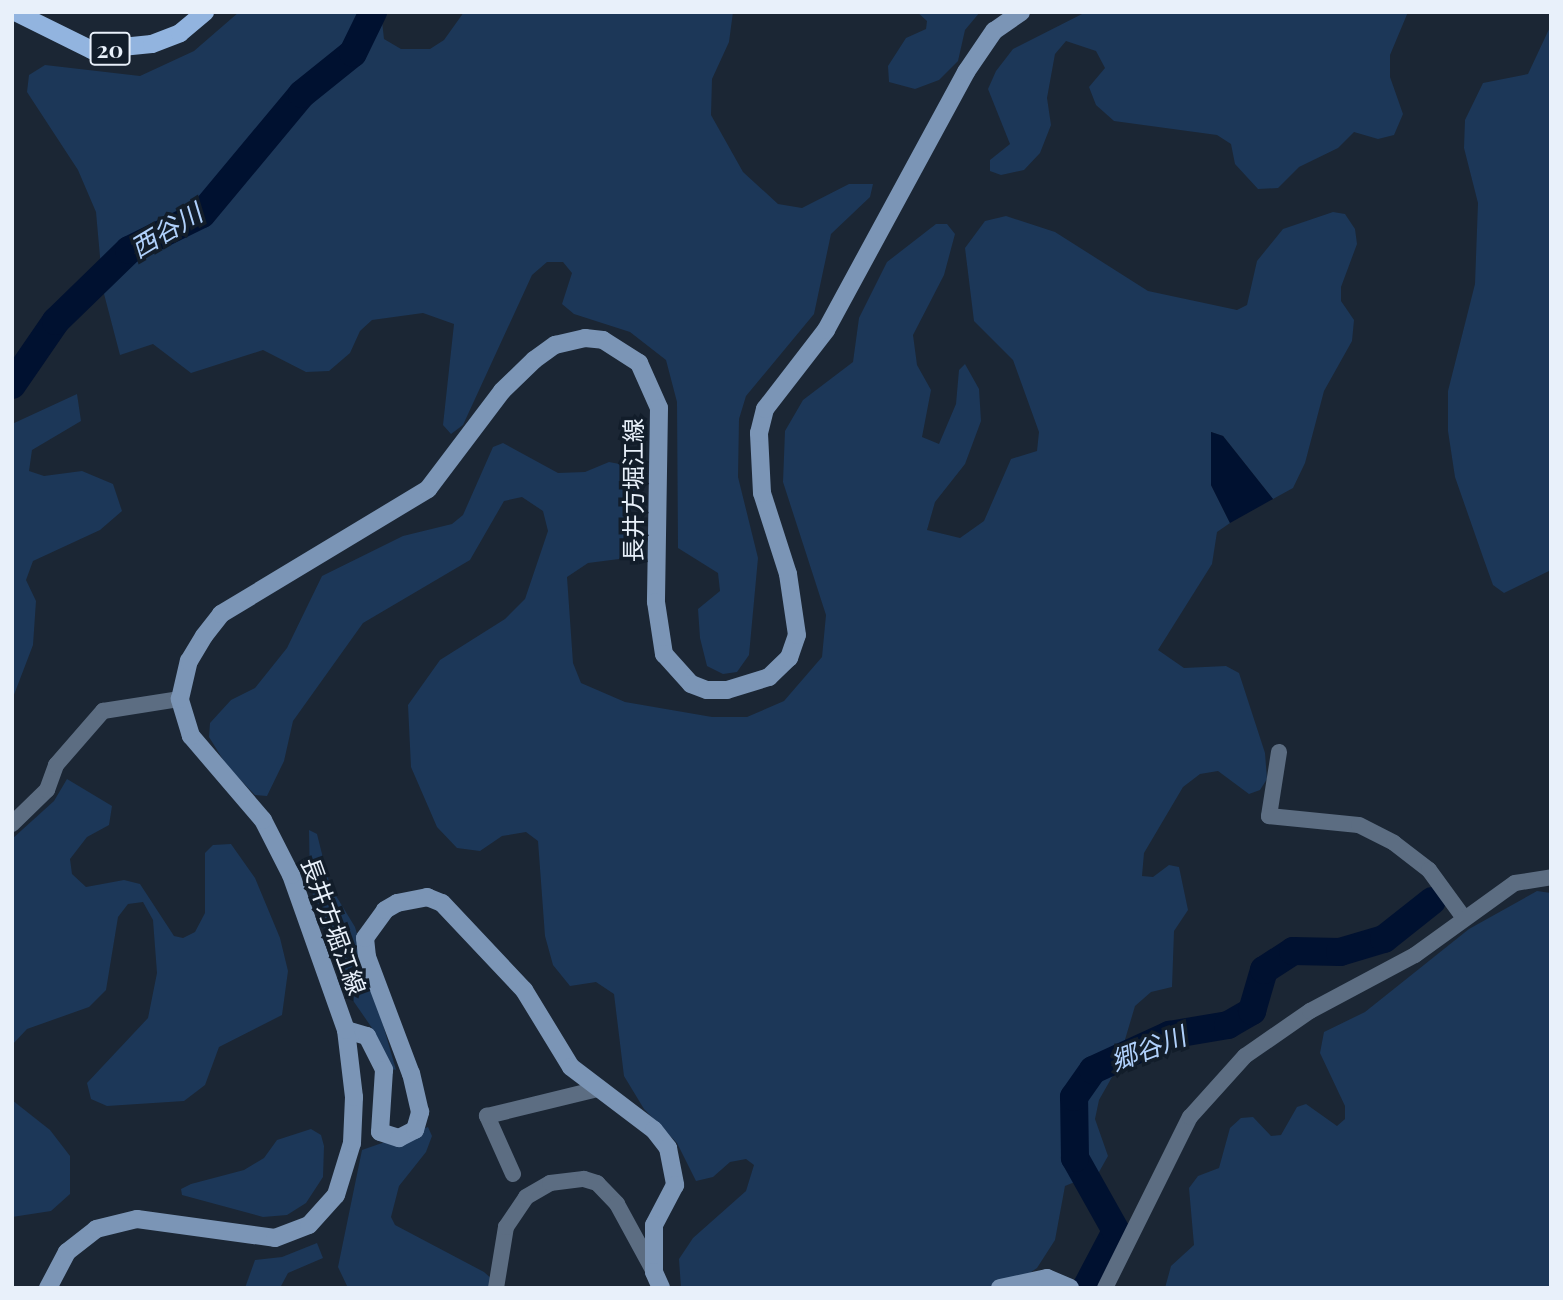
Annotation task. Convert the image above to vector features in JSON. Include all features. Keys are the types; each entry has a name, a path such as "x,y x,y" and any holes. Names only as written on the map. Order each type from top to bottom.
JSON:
{"main road":[{"name":"20","path":"15,12 92,50 152,44 180,33 205,12"},
{"name":"長井方堀江線","path":"48,1288 67,1252 96,1229 137,1219 275,1238 309,1225 336,1195 352,1143 354,1097 346,1030 291,875 262,820 191,736 180,699 189,661 221,614 428,489 502,391 534,360 555,345 585,338 603,340 639,363 659,408 656,602 664,654 691,684 707,690 727,690 769,677 789,658 797,635 788,574 762,493 760,433 765,409 826,330 966,72 994,31 1021,12"},
{"name":"長井方堀江線","path":"352,1143 380,1132 399,1138 415,1130 420,1112 365,938 385,910 411,898 442,904 524,990 571,1067 654,1130 668,1148 675,1185 654,1224 658,1280"},
{"name":"長井方堀江線","path":"346,1030 367,1036 384,1070 380,1132"},
{"path":"1000,1288 1046,1278 1066,1285"}],"street":[{"path":"12,824 47,790 56,765 103,711 180,699"},
{"path":"1279,752 1269,816 1359,825 1394,843 1429,870 1464,918"},
{"path":"1105,1288 1154,1180 1215,1085 1275,1032 1415,955 1515,883 1551,877"},
{"path":"513,1174 487,1116 494,1110 549,1105 598,1089"},
{"path":"496,1288 506,1227 526,1197 550,1183 584,1179 617,1204 658,1280"}],"shaded area":[{"path":"239,12 381,12 384,39 401,49 430,49 444,40 464,12 733,12 729,42 712,79 711,115 743,172 778,204 802,208 849,184 873,184 870,197 831,234 814,314 746,396 739,419 738,477 758,558 749,655 737,672 723,674 707,666 700,638 698,609 720,591 718,573 678,548 677,402 666,360 630,332 574,314 562,304 572,273 563,262 547,262 532,275 463,425 451,434 443,425 454,324 423,313 372,320 360,331 350,353 329,371 306,372 263,350 191,373 153,344 120,355 103,290 96,212 78,170 27,92 29,75 45,65 140,76 194,51"},
{"path":"917,12 980,12 965,30 958,61 939,80 915,89 889,82 888,66 906,38 926,29 927,21"},
{"path":"1086,12 1408,12 1390,55 1390,77 1403,114 1394,135 1378,139 1354,132 1338,148 1299,167 1278,188 1258,189 1235,164 1231,144 1217,135 1114,121 1096,105 1089,87 1105,68 1096,51 1066,41 1055,54 1047,98 1051,125 1040,153 1024,170 1001,175 990,171 990,160 1010,144 988,89 996,71 1013,49"},
{"path":"1551,25 1551,570 1504,593 1493,585 1455,477 1448,431 1448,391 1475,284 1478,203 1464,148 1465,120 1483,83 1528,74"},
{"path":"1333,212 1345,214 1355,229 1357,244 1341,287 1341,301 1354,320 1352,341 1324,391 1305,463 1293,488 1273,499 1223,436 1211,432 1211,485 1230,523 1217,532 1212,564 1158,650 1184,668 1226,666 1239,673 1265,753 1267,779 1260,790 1249,794 1218,771 1200,774 1183,787 1144,853 1142,876 1153,877 1169,865 1179,867 1188,910 1174,931 1172,987 1151,992 1135,1006 1116,1070 1099,1100 1095,1119 1108,1156 1099,1172 1065,1186 1055,1240 1037,1268 1008,1288 681,1288 679,1259 693,1238 746,1191 754,1165 746,1159 730,1162 713,1177 696,1181 677,1143 644,1109 624,1076 614,994 596,982 570,986 553,965 545,936 538,841 526,832 502,836 480,851 457,848 437,827 411,767 408,705 440,660 505,619 525,599 548,531 543,511 522,497 504,501 470,560 363,623 293,721 284,761 267,796 255,795 227,766 209,737 210,723 231,700 255,688 287,648 322,576 403,536 452,524 463,515 493,447 503,443 558,473 585,472 609,462 630,466 639,483 626,529 627,546 619,559 588,563 567,577 573,663 581,683 625,702 712,717 747,717 784,701 822,657 826,615 783,482 785,431 803,400 853,362 859,318 887,262 936,224 947,224 955,234 944,275 913,335 917,365 931,390 922,437 939,444 956,404 959,370 965,364 979,389 981,421 965,464 935,502 927,530 960,538 984,521 1011,459 1037,451 1039,432 1013,360 974,321 965,248 985,221 1006,216 1055,232 1148,291 1237,310 1247,305 1257,261 1283,229"},
{"path":"77,394 81,421 32,450 29,471 44,476 82,471 113,484 122,511 100,530 33,561 26,580 36,601 33,645 12,700 12,424"},
{"path":"1211,432 1223,436 1273,499 1230,523 1211,485"},
{"path":"67,779 112,806 109,825 87,837 70,859 72,874 86,887 124,880 140,884 174,936 183,938 195,932 205,913 205,853 213,845 231,844 255,878 280,938 288,971 282,1015 219,1047 205,1085 184,1101 107,1106 91,1099 87,1083 148,1018 157,973 153,920 143,902 128,904 118,917 106,990 89,1007 27,1029 12,1045 12,839 54,801"},
{"path":"309,830 317,834 330,886 355,927 396,1070 390,1068 372,1028 343,986 310,886"},
{"path":"1537,891 1551,893 1551,1288 1165,1288 1171,1266 1194,1245 1189,1188 1198,1176 1219,1168 1230,1128 1241,1118 1253,1117 1271,1136 1281,1135 1297,1107 1306,1104 1337,1126 1345,1119 1345,1106 1320,1053 1324,1032 1365,1012 1469,929"},
{"path":"12,1100 50,1130 70,1156 70,1194 51,1211 12,1217"},
{"path":"428,1127 432,1136 426,1152 399,1186 391,1217 395,1225 484,1272 502,1288 348,1288 338,1267 362,1150"},
{"path":"311,1129 321,1135 324,1146 323,1177 306,1203 287,1215 263,1217 182,1195 181,1189 191,1184 244,1170 264,1158 277,1140"},
{"path":"317,1243 323,1258 288,1273 280,1288 245,1288 255,1260 282,1257"}],"waterway":[{"name":"西谷川","path":"12,385 56,321 129,250 202,214 302,94 353,53 373,12"},
{"name":"郷谷川","path":"1086,1288 1116,1231 1075,1158 1074,1097 1093,1070 1169,1035 1228,1025 1252,1011 1264,970 1293,951 1340,952 1384,939 1432,901"}]}
